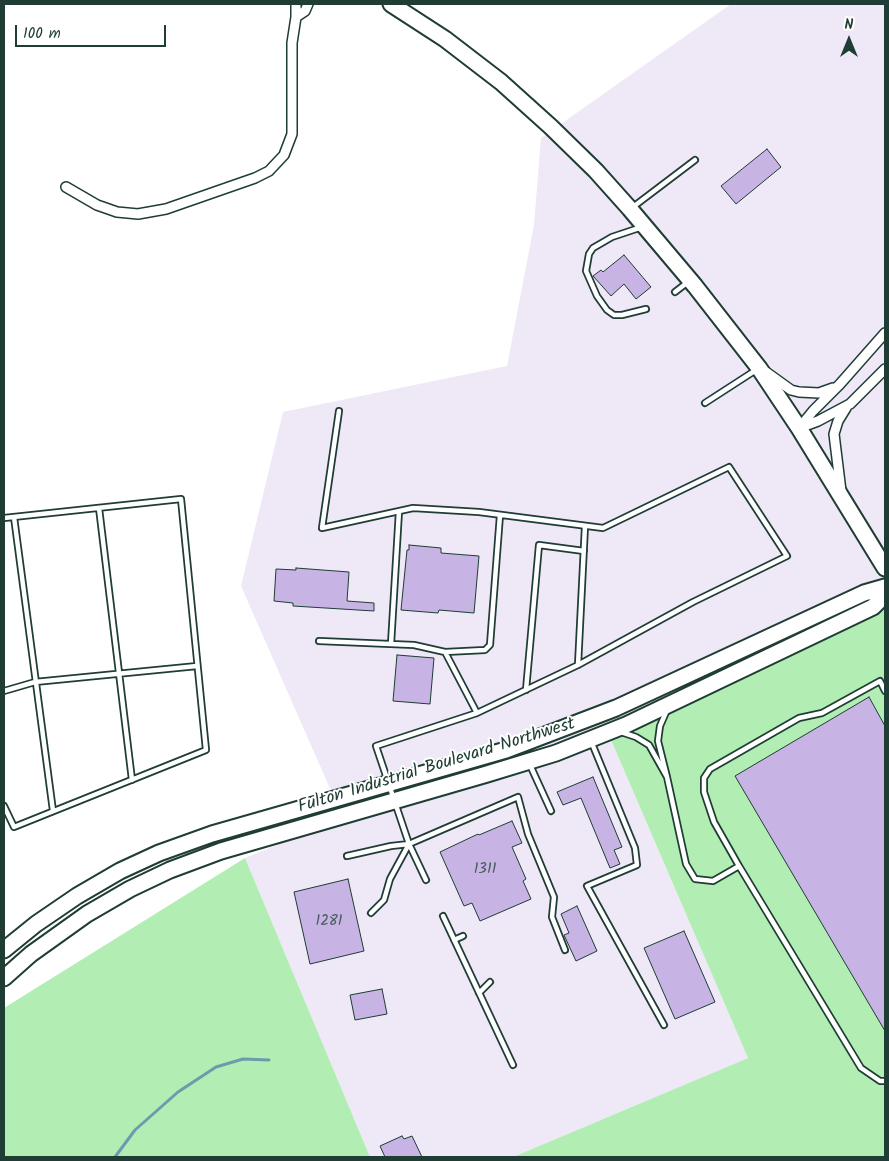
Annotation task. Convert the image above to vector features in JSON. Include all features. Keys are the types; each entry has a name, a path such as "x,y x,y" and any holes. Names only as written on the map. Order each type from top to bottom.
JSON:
{"main road":[{"path":"391,4 444,39 501,82 596,171 645,226 759,368 842,496 885,568"},
{"name":"Fulton Industrial Boulevard Northwest","path":"4,950 36,924 77,896 120,871 159,853 212,834 506,750 625,704 864,593 885,587"},
{"name":"Fulton Industrial Boulevard Northwest","path":"4,978 31,954 86,914 170,870 221,851 556,753 670,704 873,607 885,595"}],"street":[{"path":"66,187 97,205 117,212 138,214 166,210 255,178 269,171 284,155 292,134 292,43 296,4"},
{"path":"296,17 305,11 308,4"},
{"path":"799,428 885,333"},
{"path":"759,368 791,390 799,392 819,393 840,384"},
{"path":"842,496 834,434 838,421 850,404 885,369"},
{"path":"799,428 850,404"}],"lane":[{"path":"630,209 695,160"},
{"path":"645,226 592,246 586,271 597,296 607,310 614,315 622,315 646,308"},
{"path":"608,232 612,237"},
{"path":"675,292 690,280"},
{"path":"705,403 759,368"},
{"path":"339,411 322,528 413,508 500,515 603,528 729,467 787,556 693,602 578,665 477,713 376,746 409,844 426,880"},
{"path":"4,518 181,499 206,750 14,827 4,806"},
{"path":"99,508 132,780"},
{"path":"390,644 399,511"},
{"path":"319,641 414,645 445,652 485,650 490,645 500,515"},
{"path":"14,517 53,812"},
{"path":"578,665 585,526"},
{"path":"526,690 539,545 584,551"},
{"path":"445,652 477,713"},
{"path":"4,691 36,682 197,666"},
{"path":"885,691 880,681 822,713 799,718 710,769 704,778 704,792 714,822 739,866 861,1068 880,1081 885,1081"},
{"path":"670,704 660,726 658,741 686,864 696,879 713,881 739,866"},
{"path":"615,729 636,737 648,745 667,777"},
{"path":"590,739 635,848 637,865 587,886 664,1025"},
{"path":"529,761 551,811"},
{"path":"347,856 409,844 518,797 528,834 554,897 552,917 566,950"},
{"path":"371,912 384,900 390,879 409,844"},
{"path":"443,916 513,1065"},
{"path":"454,940 463,936"},
{"path":"479,993 490,982"}],"shaded area":[{"path":"731,4 885,4 885,603 605,726 748,1058 513,1157 370,1157 245,858 343,818 241,586 283,412 507,366 534,225 541,138"}],"green space":[{"path":"885,603 885,1157 513,1157 748,1058 605,726"},
{"path":"245,858 370,1157 4,1157 4,1008"}],"building":[{"path":"767,149 781,167 736,204 721,186"},
{"path":"624,255 651,287 636,299 624,284 611,296 593,276 601,270 603,272"},
{"path":"409,545 441,548 441,553 479,556 474,613 439,610 438,613 401,610"},
{"path":"296,568 349,572 347,601 374,603 374,611 293,606 293,603 274,601 276,569 296,570"},
{"path":"397,655 434,658 430,704 393,701"},
{"path":"869,697 885,726 885,1031 735,776"},
{"path":"593,777 622,847 614,850 620,864 610,868 581,798 563,805 557,792"},
{"path":"512,821 522,843 512,847 526,879 523,881 531,899 480,921 472,903 464,906 440,852 478,834"},
{"path":"348,879 364,951 310,964 294,892"},
{"path":"577,906 597,951 576,961 564,935 569,933 561,914"},
{"path":"684,931 715,1002 675,1019 644,948"},
{"path":"382,989 387,1014 355,1020 350,995"},
{"path":"402,1136 404,1139 412,1136 422,1157 385,1157 380,1146"}],"waterway":[{"path":"115,1157 135,1130 178,1092 216,1067 243,1059 269,1060"}]}
